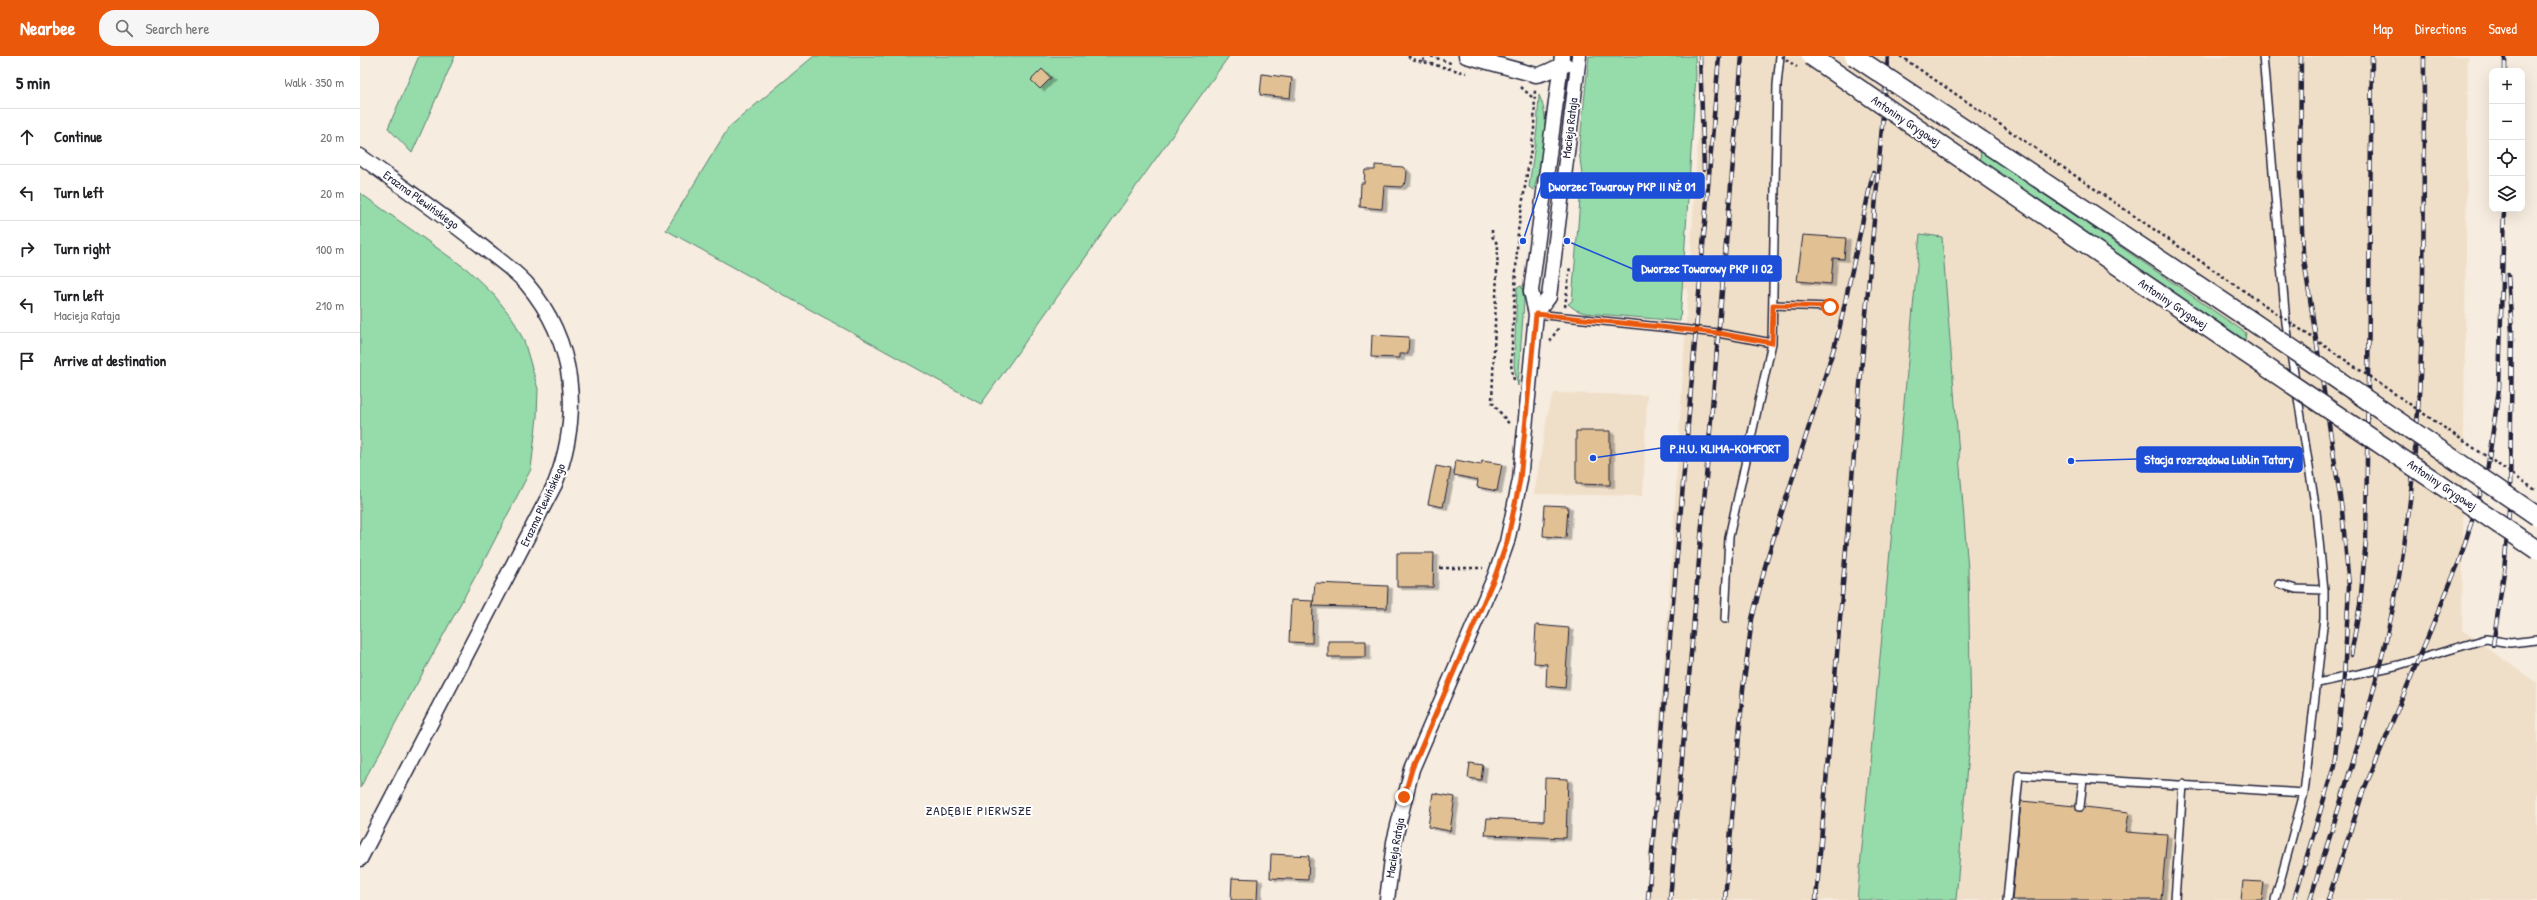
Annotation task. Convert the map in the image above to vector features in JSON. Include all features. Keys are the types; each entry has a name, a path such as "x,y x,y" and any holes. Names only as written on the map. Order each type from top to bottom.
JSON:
{"street":[{"path":"1466,56 1536,75 1548,74 1558,59 1578,61"},
{"name":"Antoniny Grygowej","path":"1811,56 2537,550"},
{"name":"Antoniny Grygowej","path":"1854,56 2247,318 2537,516"},
{"name":"Macieja Rataja","path":"1387,900 1394,842 1412,769 1498,568 1507,542 1520,480 1536,314 1531,291 1558,59"},
{"name":"Macieja Rataja","path":"1536,314 1549,297 1578,61"},
{"name":"Erazma Plewińskiego","path":"360,156 470,237 525,282 542,305 555,328 567,365 572,406 568,443 555,484 360,859"}],"lane":[{"path":"1725,619 1729,537 1772,343 1777,85 1780,56"},
{"path":"2263,56 2286,323 2316,511 2324,590 2324,618 2318,683 2304,793 2275,900"},
{"path":"1773,305 1830,307"},
{"path":"1536,314 1718,333 1772,343"},
{"path":"2279,584 2296,589 2324,590"},
{"path":"2318,683 2399,665 2486,639 2510,643 2537,640"},
{"path":"2007,900 2019,775 2183,784 2304,793"},
{"path":"2080,807 2083,779"},
{"path":"2175,900 2183,784"}],"path":[{"path":"1423,61 1425,56"},
{"path":"1900,56 2537,491"},
{"path":"1492,230 1492,236 1498,245 1492,402 1513,429"},
{"path":"1440,568 1498,568"}],"shaded area":[{"path":"1703,56 2468,56 2462,630 2537,683 2537,900 1646,900 1672,551 1688,289 1651,285 1653,262 1690,265"},
{"path":"1554,393 1647,395 1643,496 1534,494 1549,406"}],"green space":[{"path":"419,56 455,56 412,153 388,128"},
{"path":"814,56 1229,56 981,404 666,230 729,127"},
{"path":"1589,56 1695,56 1696,75 1680,321 1585,313 1576,310 1568,304 1572,301 1582,175 1579,150"},
{"path":"1539,95 1543,106 1545,130 1542,154 1534,190 1529,187 1537,129"},
{"path":"1980,150 2246,333 2245,340 1981,161"},
{"path":"360,193 468,270 494,295 513,319 524,341 538,389 537,417 531,469 487,555 360,788"},
{"path":"1920,234 1942,237 1968,570 1971,717 1956,900 1857,900"},
{"path":"1522,286 1524,301 1518,386 1514,366 1517,287"}],"building":[{"path":"1042,69 1051,78 1040,89 1031,80"},
{"path":"1262,74 1292,78 1290,98 1260,95"},
{"path":"1375,165 1403,167 1407,172 1406,182 1401,187 1384,186 1382,209 1360,207 1361,183 1364,183 1365,170 1375,170"},
{"path":"1803,235 1846,238 1844,259 1833,258 1831,284 1797,281"},
{"path":"1372,335 1409,337 1408,354 1400,354 1400,358 1371,357"},
{"path":"1576,431 1610,431 1610,485 1576,484"},
{"path":"1456,460 1481,465 1482,461 1502,464 1497,491 1477,487 1478,480 1454,475"},
{"path":"1436,466 1451,469 1443,507 1428,504"},
{"path":"1545,505 1568,506 1566,538 1543,536"},
{"path":"1397,553 1434,553 1433,587 1397,587"},
{"path":"1315,583 1388,586 1387,608 1313,606"},
{"path":"1291,600 1313,601 1312,643 1289,642"},
{"path":"1536,625 1569,628 1565,688 1546,686 1547,664 1534,663"},
{"path":"1328,641 1366,641 1366,657 1328,657"},
{"path":"1470,763 1483,765 1481,780 1468,778"},
{"path":"1545,778 1568,779 1566,838 1485,835 1487,818 1544,821"},
{"path":"1433,793 1455,797 1450,831 1428,827"},
{"path":"2021,801 2075,806 2080,812 2085,807 2129,812 2126,832 2167,835 2161,900 2012,900"},
{"path":"1271,854 1309,856 1308,880 1270,878"},
{"path":"1232,878 1258,879 1257,900 1231,900"},
{"path":"2243,881 2264,882 2262,900 2241,900"}],"railway":[{"path":"1700,56 1704,170"},
{"path":"1648,900 1719,56"},
{"path":"1670,900 1742,56"},
{"path":"1816,900 1888,56"},
{"path":"2294,900 2334,765 2344,678 2349,586 2342,510 2303,253 2300,181 2301,56"},
{"path":"2351,655 2360,605 2366,540 2372,56"},
{"path":"2310,900 2351,769 2376,681 2387,636 2404,546 2412,485 2421,363 2424,240 2424,56"},
{"path":"2505,56 2505,68"},
{"path":"1725,900 1743,689 1752,619 1767,559 1838,335 1873,173"},
{"path":"2328,900 2363,792 2459,562 2487,472 2499,389 2504,212"},
{"path":"2493,645 2504,572 2510,498 2512,332 2508,275"}],"place":[{"name":"Dworzec Towarowy PKP II NŻ 01","path":"1523,241"},
{"name":"Dworzec Towarowy PKP II 02","path":"1567,241"},
{"name":"P.H.U. KLIMA-KOMFORT","path":"1593,458"},
{"name":"Stacja rozrządowa Lublin Tatary","path":"2071,461"}],"district":[{"name":"ZADĘBIE PIERWSZE","path":"979,810"}],"route":[{"path":"1404,797 1412,769 1495,576 1507,542 1520,480 1536,314 1633,326 1694,330 1772,343 1773,305 1830,307"}]}
